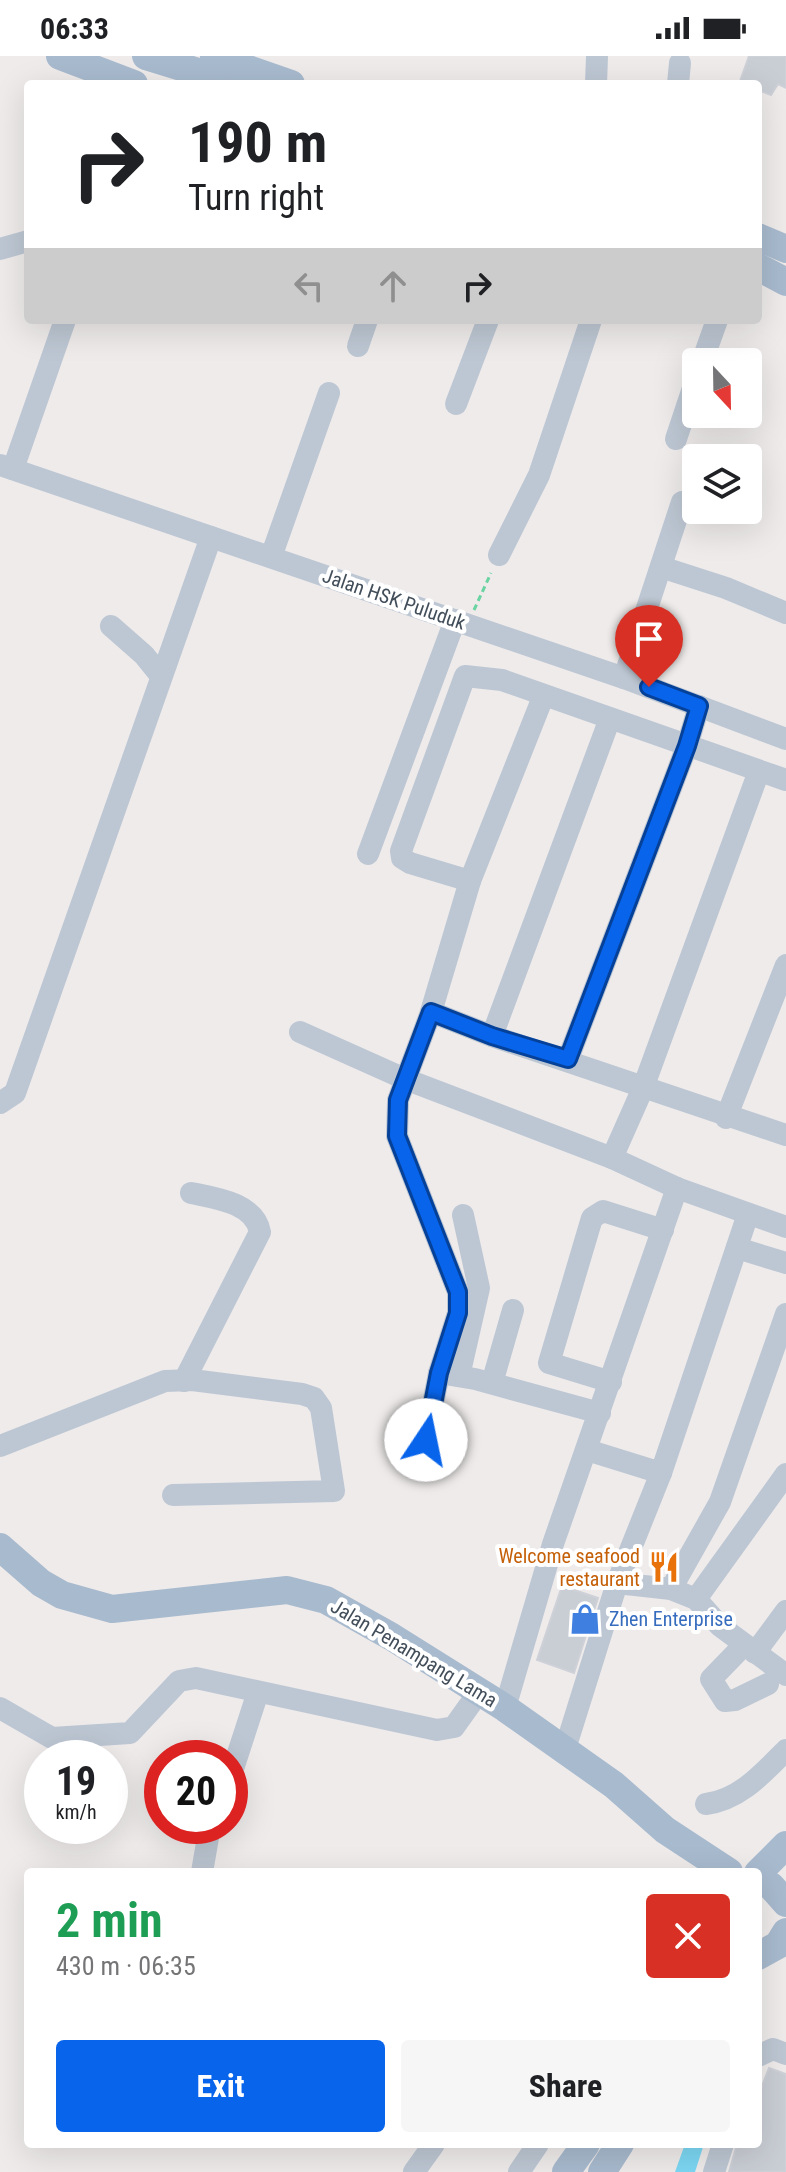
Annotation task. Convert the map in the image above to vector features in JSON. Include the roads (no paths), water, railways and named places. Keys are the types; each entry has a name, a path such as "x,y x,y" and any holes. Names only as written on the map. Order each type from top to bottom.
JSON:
{"main road":[{"path":"60,56 123,80"},
{"path":"146,56 224,80"},
{"path":"210,56 279,80"},
{"path":"762,239 786,249"},
{"path":"762,269 786,282"},
{"name":"Jalan Penampang Lama","path":"0,1547 41,1583 62,1595 112,1609 256,1592 307,1593 347,1610 565,1749 665,1830 723,1868"},
{"name":"Jalan Penampang Lama","path":"665,1830 691,1868"},
{"path":"762,1869 786,1845"},
{"path":"762,1883 771,1886 786,1901"},
{"path":"566,2172 583,2148"},
{"path":"602,2172 617,2148"}],"street":[{"path":"596,80 597,56"},
{"path":"0,249 24,242"},
{"path":"7,467 63,324"},
{"path":"358,346 366,324"},
{"path":"456,404 486,324"},
{"path":"499,555 539,475 590,324"},
{"path":"707,348 716,324"},
{"path":"271,557 329,393"},
{"path":"676,439 682,421"},
{"name":"Jalan HSK Puluduk","path":"7,467 624,678 786,739"},
{"path":"624,678 682,502"},
{"path":"0,1103 15,1093 211,537"},
{"path":"661,567 726,588 786,613"},
{"path":"368,854 403,755 461,622"},
{"path":"111,626 144,655 161,676"},
{"path":"470,881 438,873 402,858 401,851 465,676 502,680 609,721 786,780"},
{"path":"449,1375 458,1292 397,1136 398,1100 431,1012 470,881 543,697"},
{"path":"568,1059 687,746 699,706"},
{"path":"492,1036 609,721"},
{"path":"403,755 432,763"},
{"path":"612,1158 643,1088 759,771"},
{"path":"726,1118 786,965"},
{"path":"431,1012 726,1118 786,1135"},
{"path":"300,1032 405,1079 612,1158 677,1188 786,1227"},
{"path":"505,1708 553,1544 677,1188"},
{"path":"184,1381 260,1232 256,1218 249,1212 221,1199 191,1193"},
{"path":"611,1382 549,1363 592,1218 595,1213 603,1211 663,1230"},
{"path":"565,1749 617,1583 661,1473 748,1214"},
{"path":"426,1440 479,1288 463,1215"},
{"path":"737,1248 786,1263"},
{"path":"492,1383 513,1310"},
{"path":"671,1589 720,1502 786,1314"},
{"path":"449,1375 492,1383 600,1413"},
{"path":"0,1446 165,1381 314,1398 321,1408 334,1491 173,1495"},
{"path":"587,1450 661,1473"},
{"path":"696,1599 786,1474"},
{"path":"617,1583 671,1589 696,1599 750,1649 777,1680 735,1700 725,1701 711,1679 750,1649 786,1611"},
{"path":"0,1708 52,1738 130,1733 186,1677 437,1730 454,1727 479,1692"},
{"path":"242,1740 258,1692"},
{"path":"706,1804 721,1802 748,1787 786,1750"},
{"path":"203,1868 207,1844"},
{"path":"762,2054 773,2049 786,2054"},
{"path":"414,2172 431,2148"},
{"path":"519,2172 535,2148"},
{"path":"714,2172 722,2148"}],"water":[{"path":"684,2148 703,2148 695,2172 675,2172"}],"place":[{"name":"Welcome seafood restaurant","path":"664,1567"},
{"name":"Zhen Enterprise","path":"585,1619"}]}
